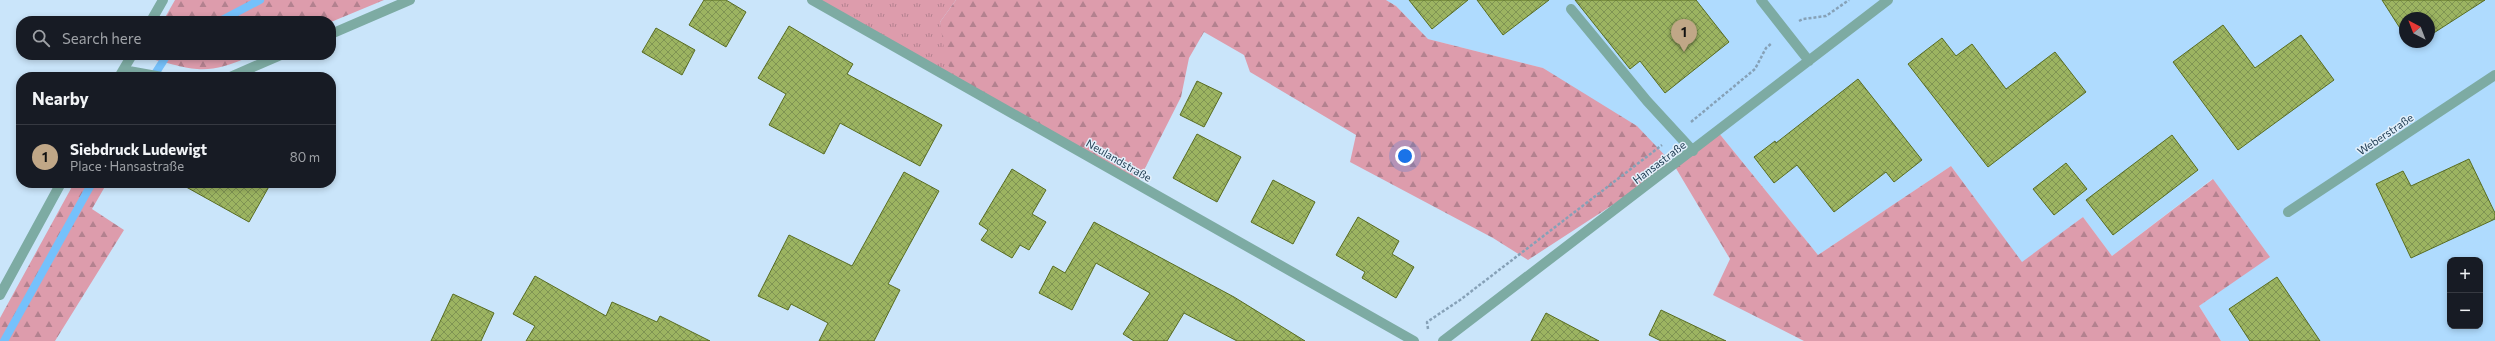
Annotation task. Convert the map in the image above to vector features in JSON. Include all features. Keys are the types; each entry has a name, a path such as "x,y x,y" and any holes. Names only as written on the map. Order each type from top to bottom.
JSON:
{"street":[{"path":"154,16 163,0"},
{"path":"336,32 410,0"},
{"name":"Neulandstraße","path":"812,0 1414,341"},
{"path":"1761,0 1809,61"},
{"name":"Hansastraße","path":"1444,341 1888,0"},
{"path":"1570,9 1676,134 1693,151"},
{"path":"122,72 129,60"},
{"path":"242,72 269,60"},
{"name":"Weberstraße","path":"2288,212 2495,75"},
{"path":"0,295 58,188"}],"path":[{"path":"1429,335 1427,322 1460,300 1676,134 1755,69 1766,48 1802,19 1826,16 1849,0"}],"shaded area":[{"path":"1386,0 2495,0 2495,341 2221,341 2199,306 2212,179 2112,256 2083,217 2022,263 1951,166 1818,255 1718,132 1674,165 1543,68 1428,39 1396,6"}],"green space":[{"path":"175,0 384,0 336,20 336,16 166,16"},
{"path":"820,0 956,0 940,22 961,85"},
{"path":"956,0 1386,0 1396,6 1428,39 1543,68 1637,126 1674,165 1528,260 1493,238 1350,162 1356,135 1250,72 1244,55 1204,32 1189,58 1181,97 1137,184 961,85 946,62 940,22"},
{"path":"156,60 242,60 212,69 191,68"},
{"path":"1718,132 1818,255 1951,166 2022,262 2083,217 2112,256 2213,179 2270,257 2199,306 2221,341 1804,341 1713,295 1730,259 1674,165"},
{"path":"71,188 104,188 92,209 124,230 55,341 0,341 0,318"}],"building":[{"path":"704,0 726,0 746,12 726,47 689,25"},
{"path":"1409,0 1468,0 1432,29"},
{"path":"1477,0 1549,0 1503,35"},
{"path":"1575,0 1696,0 1729,42 1665,93 1640,61 1630,69"},
{"path":"2382,0 2485,0 2435,32 2435,12 2399,12 2399,27"},
{"path":"2223,25 2255,68 2301,35 2334,80 2238,150 2173,62"},
{"path":"789,26 853,64 847,74 942,125 920,166 840,123 824,154 769,125 786,94 758,78"},
{"path":"656,28 695,50 682,75 642,52"},
{"path":"1942,38 1956,56 1972,44 2006,89 2055,52 2086,92 1988,167 1908,64"},
{"path":"1858,79 1922,160 1894,182 1886,172 1834,212 1797,165 1774,183 1754,157 1775,141 1776,143"},
{"path":"1197,81 1222,93 1204,127 1180,115"},
{"path":"1197,134 1241,157 1217,202 1173,178"},
{"path":"2172,135 2198,170 2113,235 2086,200"},
{"path":"2469,159 2495,213 2495,219 2411,258 2376,184 2403,171 2411,186"},
{"path":"2066,163 2087,189 2054,215 2033,189"},
{"path":"1012,169 1046,190 1032,214 1046,222 1029,250 1020,245 1012,258 981,240 988,230 979,224"},
{"path":"904,172 939,191 888,284 900,290 874,341 819,341 828,323 791,304 788,310 758,296 789,235 852,266"},
{"path":"1273,180 1315,202 1293,244 1251,222"},
{"path":"188,188 268,188 249,222"},
{"path":"1358,217 1399,241 1392,254 1414,267 1396,298 1362,278 1365,272 1336,255"},
{"path":"1094,222 1234,297 1305,341 1237,341 1184,313 1167,341 1134,341 1123,334 1150,293 1096,263 1072,310 1039,293 1053,266 1065,273"},
{"path":"535,276 606,316 612,302 657,322 660,316 710,341 526,341 535,326 513,314"},
{"path":"2277,277 2320,341 2250,341 2229,309"},
{"path":"453,294 494,313 481,341 431,341"},
{"path":"1661,310 1726,341 1661,341 1649,335"},
{"path":"1546,313 1599,341 1531,341"}],"waterway":[{"path":"230,16 260,0"},
{"path":"156,72 164,60"},
{"path":"4,341 89,188"}],"place":[{"name":"Siebdruck Ludewigt","path":"1684,52"}]}
